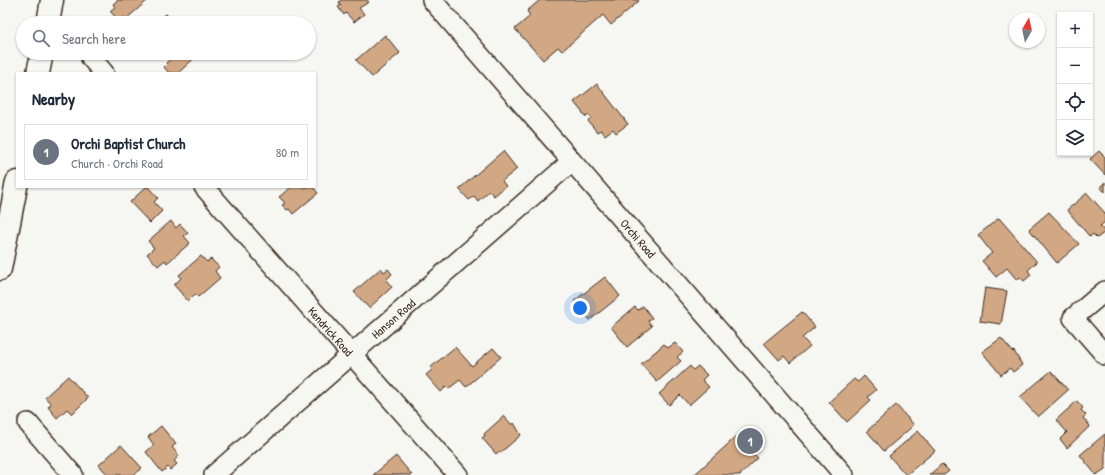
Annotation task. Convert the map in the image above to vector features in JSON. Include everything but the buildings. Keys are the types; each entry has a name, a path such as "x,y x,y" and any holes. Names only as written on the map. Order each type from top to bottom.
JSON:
{"main road":[{"path":"49,16 52,0"},
{"path":"38,72 41,60"},
{"path":"0,269 16,187"}],"street":[{"name":"Orchi Road","path":"432,0 844,475"},
{"path":"93,60 103,72"},
{"name":"Hanson Road","path":"214,475 571,162"},
{"name":"Kendrick Road","path":"205,188 458,475"},
{"path":"1105,291 1073,318 1105,354"},
{"path":"28,423 73,475"}],"place":[{"name":"Orchi Baptist Church","path":"750,441"}]}
